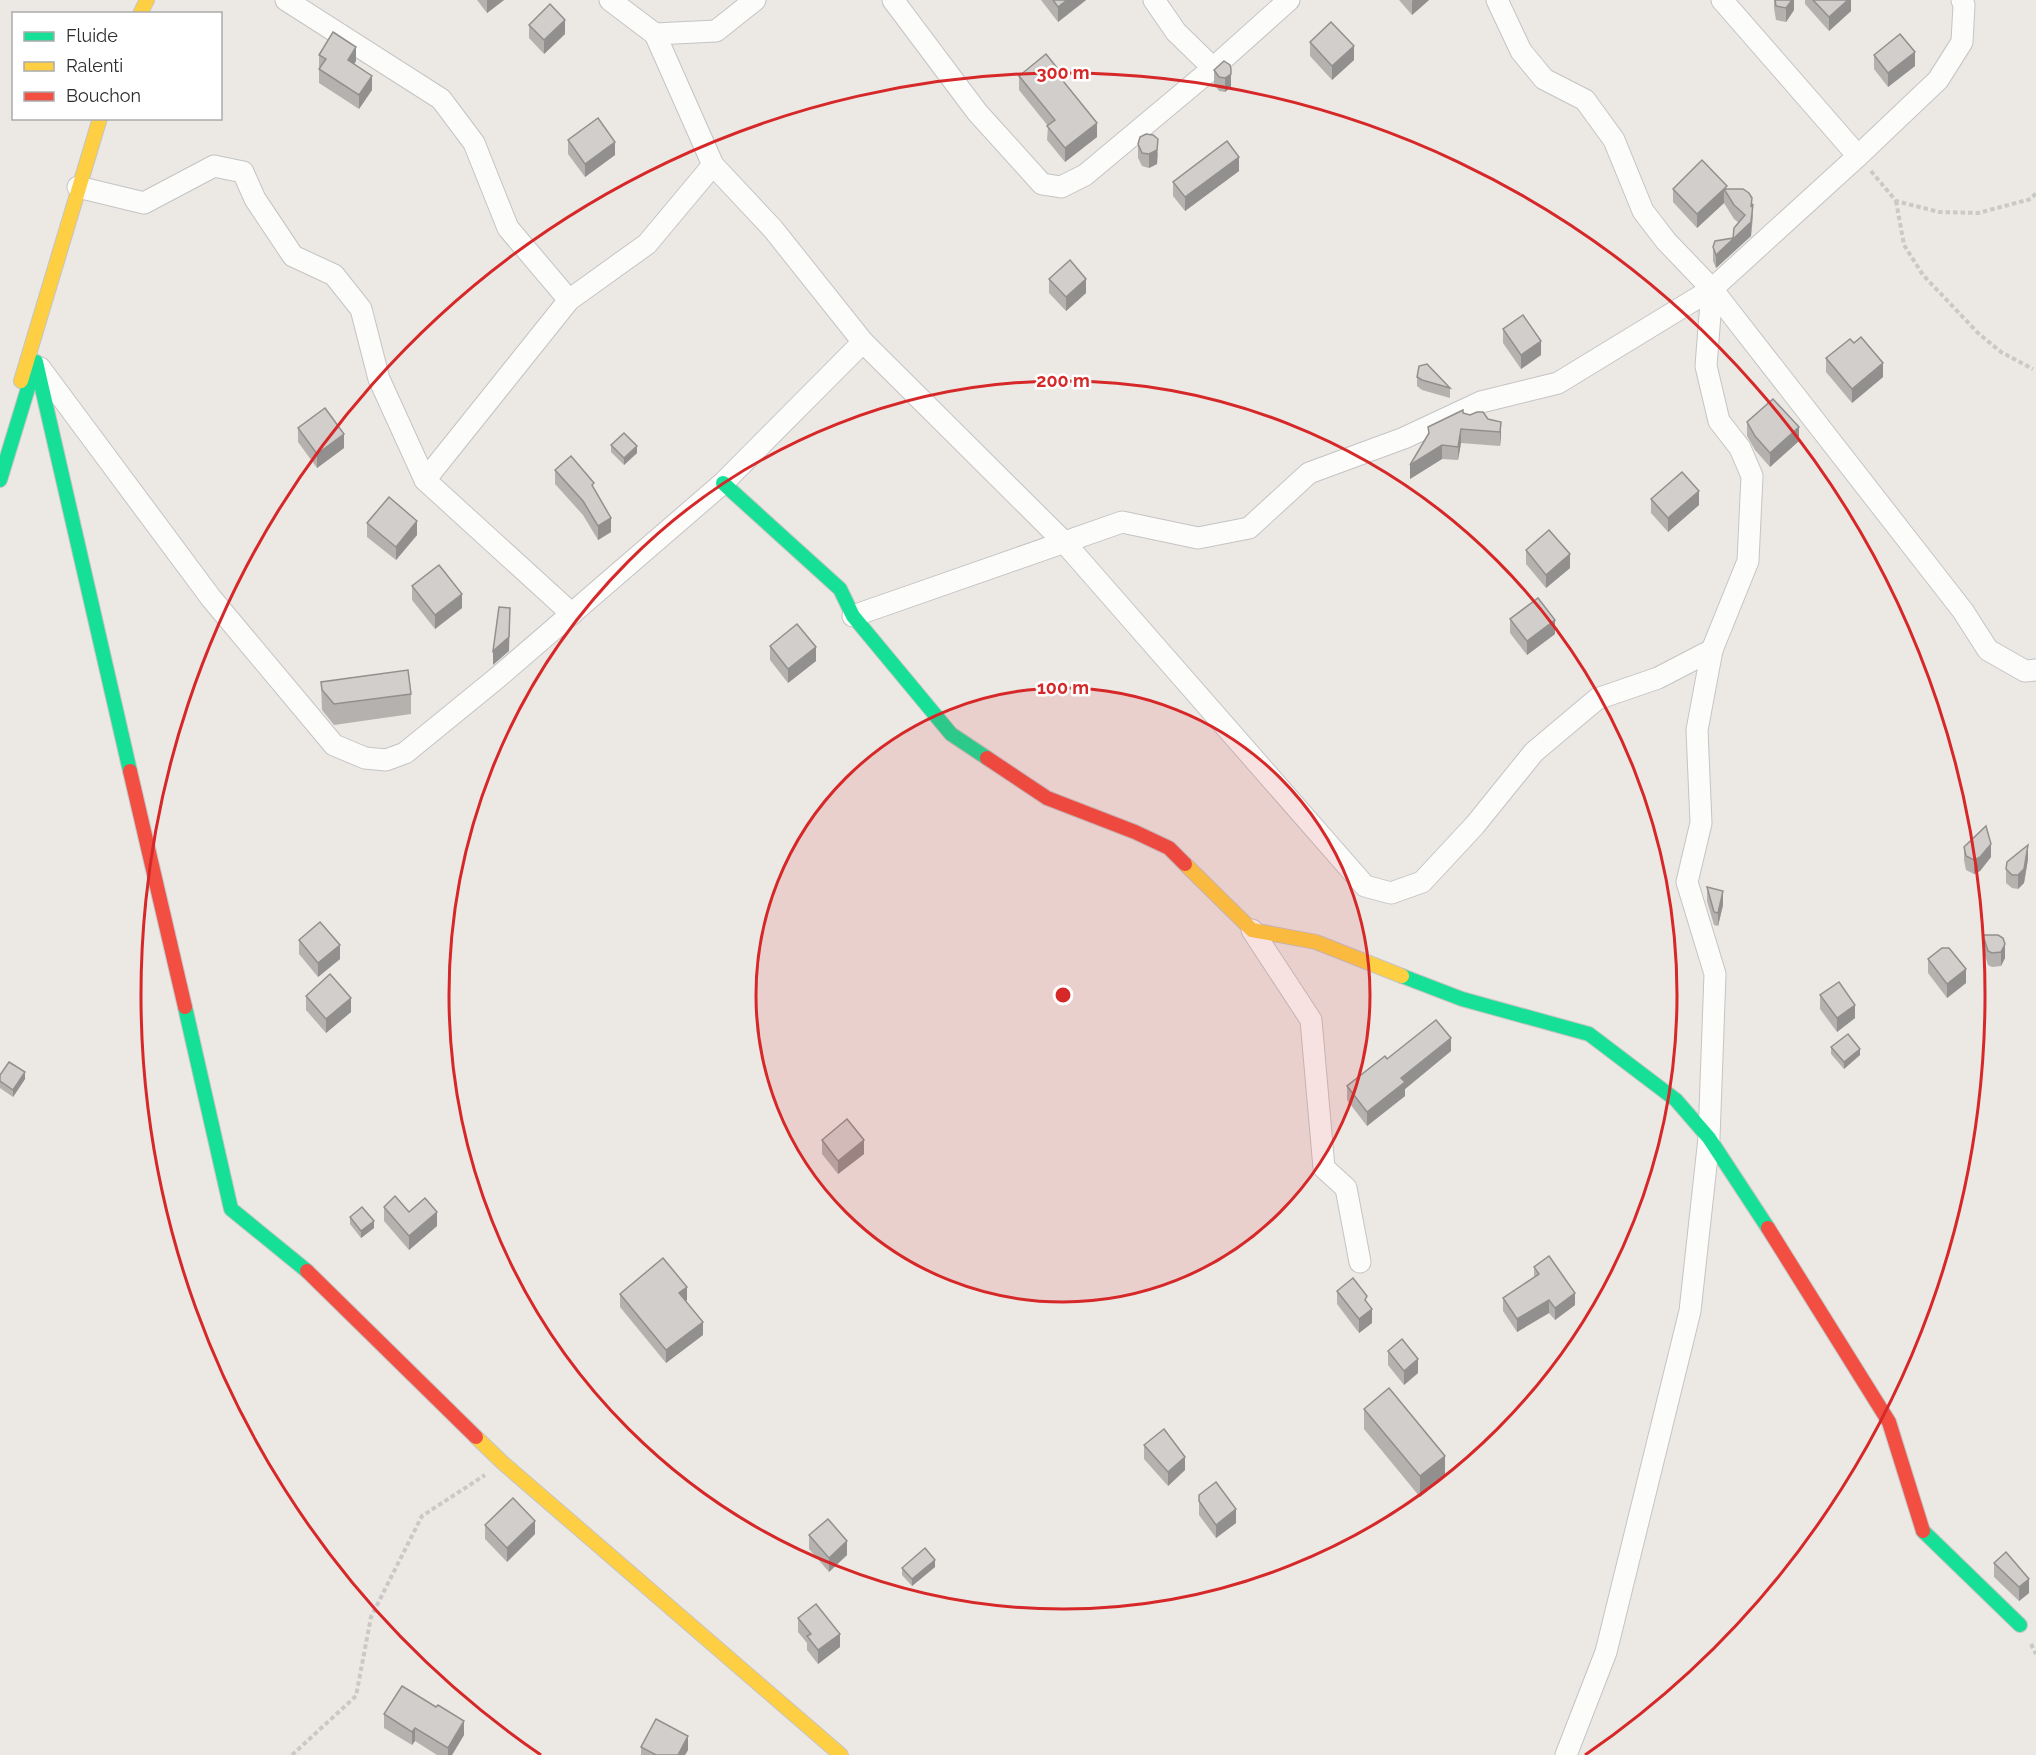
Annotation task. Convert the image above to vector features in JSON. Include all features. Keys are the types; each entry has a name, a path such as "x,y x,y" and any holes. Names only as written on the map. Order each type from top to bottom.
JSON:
{"street":[{"path":"286,0 441,99 474,143 508,228 570,300"},
{"path":"610,0 656,34 713,165 773,229 864,342 1064,542 1365,886 1391,893 1422,882 1475,825 1534,752 1597,699 1658,678 1712,650"},
{"path":"656,34 716,31 755,0"},
{"path":"893,0 977,112 1042,184 1061,187 1085,175 1213,68 1289,0"},
{"path":"1154,0 1176,32 1213,68"},
{"path":"1497,0 1521,51 1544,79 1585,100 1614,140 1643,211 1666,241 1712,289 1963,611 1988,650 2025,671 2036,670"},
{"path":"1722,0 1858,156"},
{"path":"853,616 1122,522 1198,538 1249,528 1309,473 1404,438 1481,402 1558,383 1712,289 1858,156 1938,80 1962,42 1964,5 1962,0"},
{"path":"0,454 99,120"},
{"path":"425,480 570,300 647,244 713,165"},
{"path":"78,187 144,203 214,166 243,172 255,199 293,256 334,275 361,309 379,379 425,480 572,614"},
{"path":"1566,1755 1606,1652 1690,1311 1709,1138 1715,974 1687,882 1701,823 1697,730 1712,650 1748,561 1752,476 1740,448 1719,422 1706,366 1712,289"},
{"path":"36,362 211,597 334,745 365,758 386,760 405,753 572,614 723,483 864,342"},
{"path":"0,480 36,362"},
{"path":"36,362 231,1209 315,1277 503,1463 841,1755"},
{"path":"723,483 840,589 853,616 951,734 1047,798 1135,832 1169,848 1252,930 1311,1020 1324,1168 1346,1188 1360,1262"},
{"path":"1252,930 1316,942 1462,999 1589,1034 1676,1100 1709,1138 1799,1276 1889,1422 1922,1530 2020,1625"}],"path":[{"path":"1858,156 1896,201 1904,246 1923,274 1978,333 2001,352 2033,369"},
{"path":"1896,201 1939,212 1978,213 2031,200 2036,194"},
{"path":"292,1755 356,1696 371,1617 422,1516 503,1463"}],"building":[{"path":"1053,0 1067,0 1058,7"},
{"path":"1775,0 1792,0 1786,8 1776,6"},
{"path":"1813,0 1848,0 1829,17"},
{"path":"550,4 565,20 544,40 529,25"},
{"path":"1331,22 1354,46 1332,66 1310,42"},
{"path":"333,32 356,47 348,60 372,76 359,95 319,69 326,59 319,55"},
{"path":"1900,34 1915,52 1888,73 1874,55"},
{"path":"1046,54 1066,79 1063,81 1097,123 1065,148 1047,126 1055,120 1019,76"},
{"path":"1224,61 1230,65 1231,69 1231,74 1225,78 1219,77 1214,70"},
{"path":"598,118 615,142 585,164 568,140"},
{"path":"1146,134 1158,139 1157,150 1149,154 1142,153 1138,144 1140,137"},
{"path":"1227,141 1239,157 1185,197 1173,182"},
{"path":"1702,160 1727,186 1697,214 1673,189"},
{"path":"1724,189 1743,189 1749,193 1752,198 1751,207 1753,204 1751,222 1716,255 1713,247 1715,241 1733,238 1734,228 1745,215 1734,205"},
{"path":"1070,260 1086,279 1066,297 1049,279"},
{"path":"1523,315 1541,341 1521,355 1503,329"},
{"path":"1861,337 1883,363 1852,389 1826,358 1850,339 1854,343"},
{"path":"1427,364 1450,388 1417,377 1419,366"},
{"path":"1773,399 1799,427 1770,453 1755,436 1747,422"},
{"path":"325,408 344,434 317,454 298,428"},
{"path":"1463,410 1463,413 1470,415 1483,412 1488,419 1501,422 1500,432 1461,429 1458,447 1442,445 1410,465 1429,433 1428,427"},
{"path":"624,433 637,446 624,458 611,445"},
{"path":"571,456 594,483 592,485 611,518 598,526 583,501 555,470"},
{"path":"1682,472 1699,491 1668,518 1651,499"},
{"path":"389,497 417,521 396,547 367,523"},
{"path":"1549,530 1570,554 1546,575 1526,550"},
{"path":"439,565 462,594 435,615 412,586"},
{"path":"1538,598 1555,620 1527,641 1510,619"},
{"path":"499,607 510,608 509,637 493,651"},
{"path":"797,624 816,647 788,669 770,646"},
{"path":"408,670 411,694 334,704 322,690 321,682"},
{"path":"1986,826 1991,844 1980,857 1974,860 1966,856 1964,847"},
{"path":"2028,845 2024,869 2018,875 2012,875 2006,869 2007,862"},
{"path":"1707,887 1723,891 1718,913 1714,912"},
{"path":"320,922 340,945 318,963 299,940"},
{"path":"1983,935 1998,935 2003,938 2005,944 2001,952 1988,951"},
{"path":"1942,948 1949,948 1966,969 1947,984 1928,959"},
{"path":"330,974 351,998 326,1019 306,996"},
{"path":"1839,982 1855,1005 1837,1018 1820,995"},
{"path":"1436,1020 1451,1038 1401,1078 1405,1082 1367,1112 1347,1086 1385,1056 1387,1059"},
{"path":"1848,1034 1860,1049 1844,1062 1831,1047"},
{"path":"9,1062 25,1072 13,1090 0,1081 0,1075"},
{"path":"847,1119 864,1140 838,1161 822,1140"},
{"path":"395,1196 409,1212 425,1198 437,1212 409,1236 384,1207"},
{"path":"362,1207 374,1221 361,1231 350,1217"},
{"path":"1549,1256 1575,1293 1555,1308 1549,1300 1517,1319 1503,1298 1539,1274 1534,1267"},
{"path":"663,1258 687,1287 679,1293 703,1322 666,1350 620,1294"},
{"path":"1353,1278 1367,1296 1365,1300 1372,1309 1359,1319 1337,1291"},
{"path":"1402,1339 1418,1359 1404,1371 1388,1351"},
{"path":"1389,1388 1445,1456 1420,1476 1364,1409"},
{"path":"1164,1429 1185,1457 1168,1472 1144,1445"},
{"path":"1216,1482 1236,1509 1216,1525 1199,1501 1199,1495"},
{"path":"513,1498 535,1521 507,1548 485,1525"},
{"path":"828,1519 847,1541 829,1558 809,1535"},
{"path":"925,1548 935,1560 912,1579 902,1568"},
{"path":"2006,1552 2029,1579 2019,1587 1994,1563"},
{"path":"816,1604 840,1634 818,1650 807,1636 811,1634 798,1618"},
{"path":"402,1686 464,1721 448,1748 415,1728 412,1732 384,1714"},
{"path":"656,1719 688,1736 678,1755 656,1755 641,1747"}],"traffic: fast":[{"path":"0,480 36,362 130,771"},
{"path":"723,483 840,589 853,616 951,734 987,758"},
{"path":"1402,976 1462,999 1589,1034 1676,1100 1709,1138 1768,1228"},
{"path":"185,1007 231,1209 307,1271"},
{"path":"1923,1531 2020,1625"}],"traffic: slow":[{"path":"141,12 147,0"},
{"path":"21,381 99,120"},
{"path":"1185,864 1252,930 1316,942 1402,976"},
{"path":"476,1437 503,1463 841,1755"}],"traffic: jam":[{"path":"987,758 1047,798 1135,832 1169,848 1185,864"},
{"path":"130,771 185,1007"},
{"path":"1768,1228 1889,1422 1923,1531"},
{"path":"307,1271 476,1437"}]}
